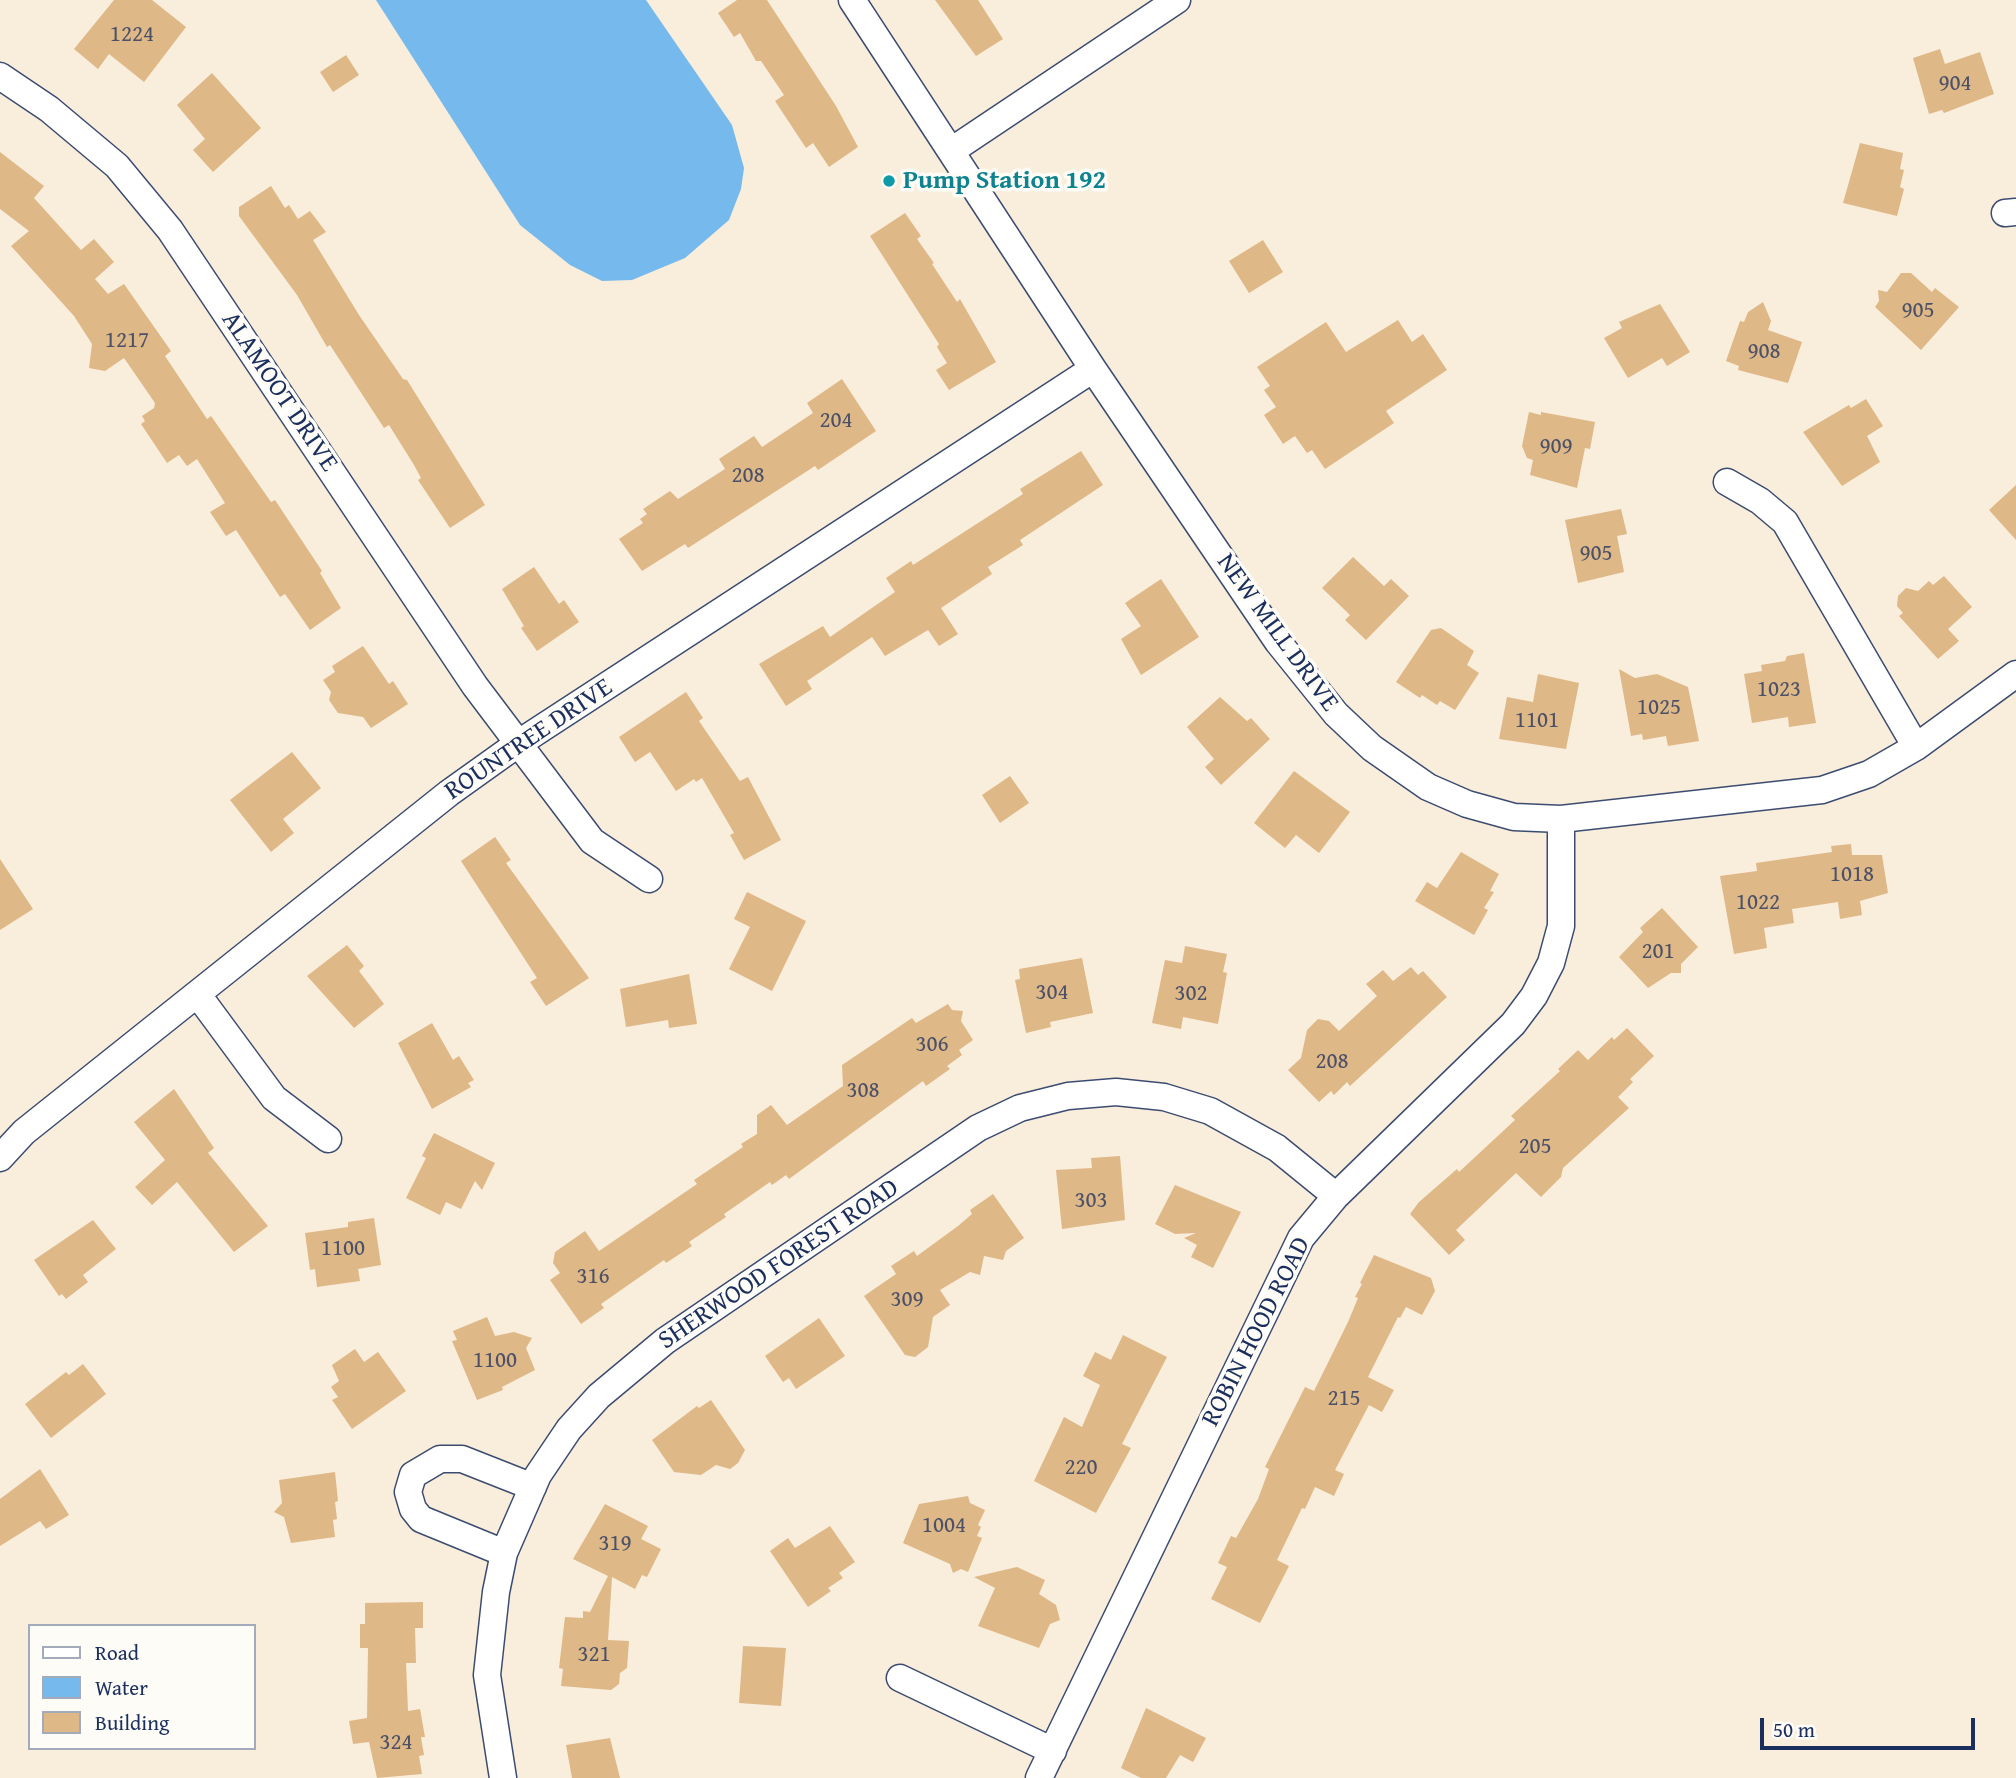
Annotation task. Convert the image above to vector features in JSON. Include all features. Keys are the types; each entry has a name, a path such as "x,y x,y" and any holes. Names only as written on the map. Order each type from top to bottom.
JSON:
{"street":[{"name":"NEW MILL DRIVE","path":"852,0 1093,369 1278,642 1336,714 1372,748 1428,787 1467,804 1514,817 1561,820 1822,790 1869,774 1916,747 2016,674"},
{"path":"951,152 1177,0"},
{"name":"ALAMOOT DRIVE","path":"0,76 49,109 117,166 170,230 475,686 592,841 649,879"},
{"name":"ROUNTREE DRIVE","path":"0,1158 24,1132 449,793 519,743 1093,369"},
{"path":"1727,482 1760,501 1785,522 1916,747"},
{"name":"ROBIN HOOD ROAD","path":"1039,1778 1301,1238 1336,1196 1513,1024 1534,996 1551,963 1561,926 1561,820"},
{"path":"198,995 274,1098 328,1139"},
{"name":"SHERWOOD FOREST ROAD","path":"503,1778 487,1675 494,1606 504,1553 533,1487 569,1429 591,1404 665,1341 978,1128 1020,1108 1068,1096 1116,1092 1164,1097 1210,1111 1277,1148 1336,1196"},
{"path":"504,1553 421,1519 413,1509 408,1492 412,1475 440,1459 463,1459 533,1487"},
{"path":"900,1678 1052,1751"}],"water":[{"path":"376,0 646,0 732,125 744,168 741,189 729,220 685,258 632,280 602,281 570,265 520,225"}],"building":[{"path":"114,0 152,0 186,27 144,82 109,54 98,69 74,49"},
{"path":"737,0 767,0 836,106 858,147 829,167 813,143 806,148 775,101 784,95 761,61 756,61 740,33 734,37 718,13"},
{"path":"935,0 978,0 1003,39 976,56"},
{"path":"1940,49 1945,64 1980,52 1994,94 1944,113 1942,110 1929,114 1913,58"},
{"path":"346,55 359,75 333,92 320,72"},
{"path":"212,73 261,128 213,172 193,150 205,139 177,105"},
{"path":"1860,143 1903,153 1900,169 1904,170 1900,187 1904,189 1897,216 1843,203"},
{"path":"0,152 44,186 34,198 81,250 94,239 114,262 95,279 108,294 124,284 171,351 165,356 207,419 211,416 271,502 275,500 322,571 320,573 341,608 310,630 285,594 280,597 236,530 226,536 210,512 225,503 197,459 187,466 179,455 167,463 141,424 145,421 142,416 154,408 155,403 124,358 105,371 89,368 92,344 74,316 11,246 29,231 0,209"},
{"path":"271,186 285,208 289,205 298,219 310,211 326,232 313,240 359,315 403,379 407,380 485,505 450,528 418,480 421,478 389,425 384,428 330,345 327,347 297,295 239,216 239,207"},
{"path":"905,213 921,236 917,239 934,263 932,264 957,302 960,299 996,362 949,390 936,370 947,363 937,347 939,344 870,236"},
{"path":"1263,240 1283,272 1249,293 1229,261"},
{"path":"1901,273 1911,273 1932,292 1935,288 1959,307 1921,350 1875,307 1879,301 1878,290 1887,292"},
{"path":"1763,302 1771,321 1768,330 1802,342 1788,383 1738,370 1739,366 1726,361 1740,321 1744,322 1748,312"},
{"path":"1660,304 1690,352 1667,366 1662,358 1628,378 1604,338 1622,328 1619,322"},
{"path":"1398,320 1412,342 1423,334 1447,370 1386,411 1394,423 1325,469 1312,450 1307,453 1295,436 1283,444 1264,415 1276,407 1264,390 1270,386 1257,367 1326,322 1346,352"},
{"path":"842,379 876,431 818,470 815,466 688,548 685,544 642,571 619,539 643,523 640,519 647,514 643,509 670,491 678,499 725,469 719,459 754,436 762,447 813,413 807,403"},
{"path":"1866,399 1883,426 1867,436 1880,462 1842,486 1803,432 1849,405 1851,408"},
{"path":"1529,412 1595,422 1590,449 1585,448 1577,488 1530,475 1533,460 1527,458 1522,446"},
{"path":"1081,451 1103,485 1020,540 1023,545 988,567 992,574 941,608 958,634 939,646 928,630 885,656 872,637 807,681 812,689 786,706 759,664 823,626 830,637 895,592 886,578 911,561 913,565 1023,494 1020,489"},
{"path":"2016,485 2016,540 1989,510"},
{"path":"1621,509 1627,534 1617,536 1624,572 1578,583 1565,520"},
{"path":"1353,557 1384,586 1391,579 1409,596 1366,640 1345,620 1350,615 1322,588"},
{"path":"534,567 559,604 564,600 579,622 537,651 521,628 524,626 502,589"},
{"path":"1944,576 1972,607 1948,629 1959,641 1938,659 1899,616 1903,613 1897,606 1898,596 1906,588 1918,591 1929,581 1933,585"},
{"path":"1161,579 1199,637 1141,675 1121,639 1141,626 1125,603"},
{"path":"1441,628 1474,651 1467,665 1479,673 1455,710 1440,701 1437,705 1422,695 1420,698 1396,682 1431,630"},
{"path":"363,646 389,684 393,681 408,704 371,728 363,717 338,713 329,700 331,692 323,680 335,672 332,666"},
{"path":"1804,653 1816,723 1789,727 1788,717 1752,723 1744,674 1762,671 1761,665 1785,661 1787,656"},
{"path":"1619,669 1635,678 1657,674 1688,687 1699,741 1668,746 1666,736 1643,740 1642,734 1631,736"},
{"path":"1538,674 1579,683 1566,749 1499,739 1507,697 1533,702"},
{"path":"686,692 703,718 699,721 740,781 748,777 781,840 744,860 730,835 734,833 702,778 696,782 694,779 676,791 650,752 635,762 619,737"},
{"path":"1220,697 1247,721 1251,718 1270,739 1221,785 1205,767 1214,759 1187,727"},
{"path":"292,752 321,788 283,819 294,833 271,852 230,800"},
{"path":"1294,771 1350,812 1319,853 1296,835 1285,848 1254,823"},
{"path":"1010,776 1029,803 1000,823 982,795"},
{"path":"495,837 511,860 506,863 589,978 546,1006 530,982 537,978 461,861"},
{"path":"1851,844 1852,855 1882,855 1888,893 1860,901 1862,915 1840,919 1838,902 1792,909 1794,923 1764,928 1767,948 1734,954 1720,876 1757,871 1756,863 1832,852 1831,846"},
{"path":"1461,852 1499,874 1490,891 1494,892 1484,908 1488,910 1474,935 1415,901 1427,882 1437,888"},
{"path":"0,859 33,909 0,930"},
{"path":"747,892 806,921 772,991 729,969 750,927 734,919"},
{"path":"1662,908 1698,947 1681,964 1681,973 1671,973 1648,988 1619,957 1643,932 1640,928"},
{"path":"347,945 364,966 359,971 384,1004 354,1028 307,976"},
{"path":"1185,946 1227,954 1223,972 1227,973 1218,1024 1183,1017 1181,1029 1152,1023 1165,960 1182,963"},
{"path":"1082,958 1093,1013 1050,1022 1051,1027 1026,1033 1015,980 1020,979 1019,969"},
{"path":"1411,967 1418,975 1423,971 1447,997 1350,1086 1347,1082 1334,1095 1331,1091 1319,1102 1288,1070 1301,1058 1307,1030 1318,1019 1329,1021 1339,1031 1377,996 1366,984 1383,970 1393,981"},
{"path":"689,974 697,1024 669,1028 668,1020 626,1027 620,989"},
{"path":"948,1004 952,1010 963,1011 961,1021 973,1040 959,1050 962,1055 947,1066 950,1069 926,1086 923,1081 789,1179 786,1175 772,1185 770,1182 689,1242 692,1246 666,1263 664,1260 601,1304 604,1308 581,1324 550,1280 560,1273 553,1263 555,1252 585,1231 599,1251 697,1184 694,1180 743,1147 741,1144 757,1134 757,1115 771,1105 787,1125 843,1086 842,1065 912,1018 916,1023"},
{"path":"432,1023 453,1060 459,1056 474,1080 468,1083 471,1087 432,1109 398,1043"},
{"path":"1627,1028 1654,1056 1630,1079 1633,1082 1618,1097 1629,1108 1563,1168 1561,1177 1541,1197 1516,1173 1456,1230 1465,1240 1449,1255 1410,1214 1419,1202 1457,1169 1459,1172 1515,1120 1511,1116 1560,1071 1558,1069 1578,1050 1588,1060 1612,1037 1614,1040"},
{"path":"174,1089 214,1148 208,1153 268,1226 234,1252 177,1182 152,1205 135,1187 165,1160 134,1122"},
{"path":"434,1133 495,1163 482,1190 475,1181 461,1209 446,1202 440,1215 406,1198 426,1158 422,1156"},
{"path":"1120,1156 1125,1220 1062,1229 1056,1170 1092,1168 1091,1158"},
{"path":"1175,1185 1241,1212 1213,1268 1191,1257 1197,1245 1184,1238 1196,1233 1175,1234 1155,1224"},
{"path":"993,1194 1024,1238 1006,1251 1003,1260 984,1256 980,1275 970,1272 940,1290 950,1305 933,1317 928,1347 915,1357 905,1355 864,1296 896,1274 891,1266 914,1251 917,1256 958,1226 972,1214 970,1210"},
{"path":"374,1218 381,1265 358,1269 360,1281 317,1287 315,1269 310,1270 305,1233 348,1227 348,1222"},
{"path":"93,1220 116,1249 83,1275 88,1282 66,1299 62,1294 59,1296 34,1260"},
{"path":"1374,1255 1431,1278 1435,1291 1422,1315 1406,1307 1400,1318 1398,1317 1368,1377 1394,1390 1382,1412 1369,1405 1335,1470 1344,1474 1334,1496 1315,1487 1305,1509 1302,1508 1277,1560 1289,1566 1260,1623 1211,1599 1227,1567 1218,1563 1231,1536 1236,1538 1258,1499 1269,1469 1265,1467 1305,1387 1314,1391 1348,1322 1358,1298 1355,1297 1362,1284 1360,1283"},
{"path":"487,1317 495,1336 514,1332 532,1338 526,1348 535,1370 502,1387 503,1390 477,1400 452,1341 457,1340 453,1331"},
{"path":"819,1318 845,1356 796,1389 789,1378 783,1382 765,1356"},
{"path":"1123,1335 1167,1357 1122,1444 1131,1448 1096,1513 1034,1481 1064,1417 1082,1427 1100,1385 1083,1376 1095,1352 1111,1360"},
{"path":"355,1349 364,1362 378,1352 406,1391 352,1429 332,1400 338,1397 331,1387 339,1381 332,1365"},
{"path":"83,1364 106,1394 51,1438 25,1404 66,1372 69,1375"},
{"path":"711,1400 745,1450 738,1463 730,1469 716,1465 701,1475 674,1472 652,1440 697,1406 699,1408"},
{"path":"40,1469 69,1515 46,1529 40,1521 0,1546 0,1499"},
{"path":"335,1472 338,1501 335,1502 337,1519 333,1520 335,1537 291,1543 284,1517 274,1512 282,1503 279,1480"},
{"path":"968,1496 970,1503 985,1510 978,1525 981,1527 977,1536 982,1538 968,1572 961,1569 953,1573 950,1564 903,1543 919,1504"},
{"path":"605,1504 648,1526 641,1539 661,1549 647,1577 642,1575 635,1589 612,1577 608,1640 629,1641 627,1668 620,1673 619,1684 611,1690 561,1686 563,1669 559,1668 565,1617 583,1618 583,1611 590,1612 608,1576 573,1559"},
{"path":"830,1526 855,1562 839,1573 843,1578 828,1588 831,1591 808,1607 770,1551 788,1538 795,1548"},
{"path":"1017,1567 1045,1580 1039,1594 1056,1605 1060,1620 1050,1624 1039,1648 978,1626 995,1588 974,1577"},
{"path":"423,1602 423,1628 415,1628 416,1663 406,1663 408,1711 420,1709 425,1737 421,1737 424,1755 419,1756 422,1774 377,1778 369,1742 353,1744 349,1721 367,1718 368,1648 360,1648 360,1624 365,1624 365,1603"},
{"path":"743,1646 786,1648 781,1706 739,1703"},
{"path":"1146,1708 1206,1738 1193,1762 1180,1755 1166,1778 1141,1778 1121,1768"},
{"path":"610,1738 620,1778 572,1778 566,1745"}],"place":[{"name":"Pump Station 192","path":"889,181"}]}
